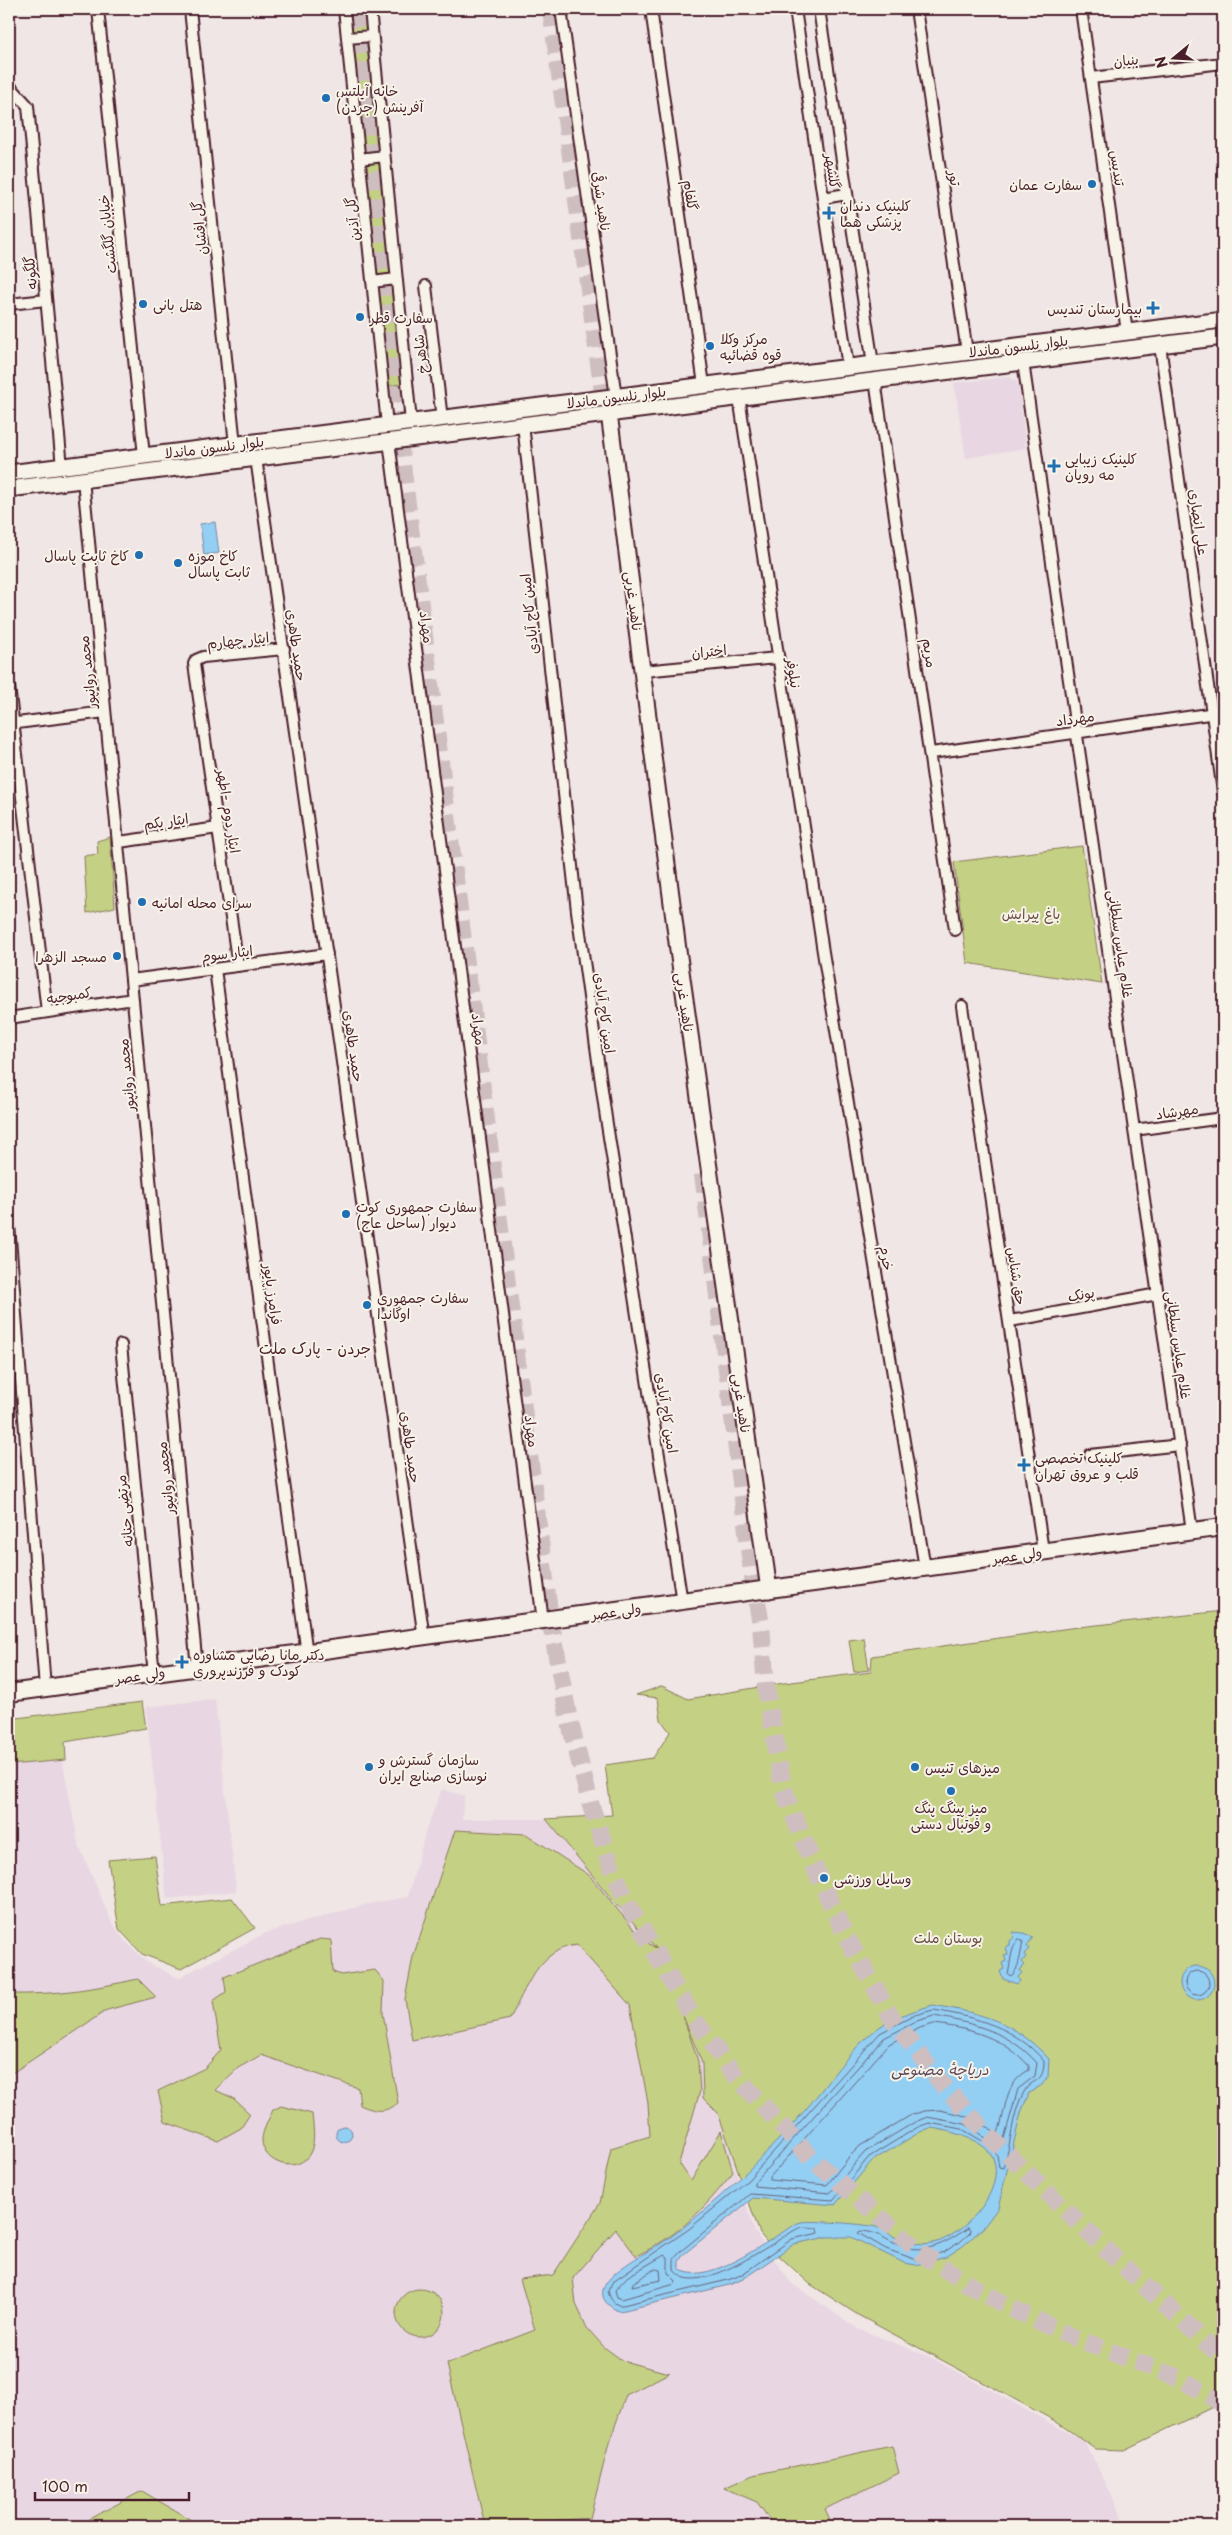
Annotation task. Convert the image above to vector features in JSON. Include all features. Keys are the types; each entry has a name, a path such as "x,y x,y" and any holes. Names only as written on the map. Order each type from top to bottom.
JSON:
{"main road":[{"name":"بلوار نلسون ماندلا","path":"9,473 1223,320"},
{"name":"بلوار نلسون ماندلا","path":"9,489 1223,337"},
{"name":"ناهید غربی","path":"609,413 678,950 769,1590"},
{"path":"144,456 145,472"},
{"name":"ولی عصر","path":"9,1693 307,1654 1223,1527"}],"street":[{"name":"خیابان گلگشت","path":"98,9 144,456"},
{"name":"گل‌ افشان","path":"190,9 235,445"},
{"name":"گل آذین","path":"344,9 387,426"},
{"path":"370,9 411,422"},
{"name":"ناهید شرقی","path":"561,9 616,396"},
{"name":"گلفام","path":"651,9 704,386"},
{"name":"گلشهر","path":"795,9 848,367"},
{"name":"گلشهر","path":"819,9 873,364"},
{"name":"تور","path":"916,9 968,352"},
{"name":"تندیس","path":"1081,9 1127,332"},
{"path":"347,38 372,36"},
{"name":"بنیان","path":"1091,78 1223,63"},
{"name":"گلگونه","path":"9,85 28,106 62,466"},
{"path":"359,159 384,156"},
{"path":"823,198 847,194"},
{"path":"372,282 396,279"},
{"name":"شاهرخ","path":"426,286 442,419"},
{"path":"9,304 46,300"},
{"name":"علی انصاری","path":"1160,345 1223,792"},
{"name":"غلام عباس سلطانی","path":"1023,362 1192,1531"},
{"name":"مریم","path":"876,380 931,752 955,930"},
{"name":"نیلوفر","path":"739,397 823,952"},
{"name":"امین کاج آبادی","path":"523,424 577,911 606,1118 682,1602"},
{"name":"مهراد","path":"389,441 543,1621"},
{"name":"حمید طاهری","path":"256,458 424,1638"},
{"name":"محمد روانپور","path":"82,480 119,842 197,1668"},
{"name":"ایثار چهارم","path":"196,660 203,657 284,649"},
{"name":"اختران","path":"643,671 777,658"},
{"name":"ایثار دوم -اطهر","path":"196,660 194,669 238,966"},
{"path":"9,686 11,724 47,1012"},
{"path":"11,724 105,712"},
{"name":"مهرداد","path":"931,752 1223,712"},
{"name":"ایثار یکم","path":"119,842 218,828"},
{"name":"خرم","path":"823,952 925,1568"},
{"name":"ایثار سوم","path":"131,980 327,954"},
{"name":"فرامرز پایور","path":"215,969 307,1654"},
{"name":"کمبوجیه","path":"9,1018 133,999"},
{"name":"حق شناس","path":"962,1006 1043,1551"},
{"name":"مهرشاد","path":"1134,1130 1223,1118"},
{"path":"9,1225 45,1688"},
{"name":"پونک","path":"1010,1320 1158,1294"},
{"name":"مرتضی حنانه","path":"121,1345 154,1674"},
{"path":"1090,1455 1180,1445"}],"shaded area":[{"path":"1009,377 1018,382 1026,448 966,458 954,383"},
{"path":"215,1699 236,1891 167,1899 146,1707"},
{"path":"54,1716 78,1843 111,1921 124,1940 148,1963 178,1978 268,1932 368,1904 408,1897 426,1830 442,1789 464,1796 462,1819 546,1819 659,1951 675,1999 702,2063 703,2097 718,2113 755,2232 791,2283 858,2329 928,2356 1085,2442 1127,2526 9,2526 9,1723"}],"green space":[{"path":"348,9 364,9 401,384 386,386"},
{"path":"110,837 115,907 87,913 84,856 98,854 97,841"},
{"name":"باغ پیرایش","path":"1082,846 1102,984 967,963 954,862"},
{"name":"بوستان ملت","path":"1223,1611 1223,2402 1124,2450 1096,2449 1055,2421 858,2315 810,2284 775,2252 760,2234 718,2113 703,2098 702,2063 683,2016 698,2061 700,2091 679,2163 691,2181 721,2131 733,2172 701,2210 665,2239 636,2256 616,2229 573,2278 576,2304 587,2328 604,2347 623,2361 669,2373 626,2395 609,2443 590,2518 533,2522 527,2526 485,2526 447,2364 535,2330 520,2279 553,2275 600,2203 611,2148 650,2136 648,2103 630,2005 577,1945 564,1948 543,1962 528,1984 510,2019 412,2040 405,1999 413,1957 455,1830 526,1834 589,1875 642,1939 657,1949 611,1898 546,1819 612,1815 605,1765 653,1758 670,1732 661,1720 658,1698 636,1695 662,1686 688,1699 784,1683 871,1672 872,1656 1070,1628"},
{"path":"864,1638 869,1670 854,1672 849,1640"},
{"path":"142,1702 146,1728 65,1742 66,1760 9,1765 9,1719"},
{"path":"155,1856 162,1906 232,1898 255,1928 181,1969 142,1954 119,1929 108,1860"},
{"path":"320,1939 331,1940 333,1972 341,1975 375,1970 384,1981 383,2013 398,2103 384,2110 365,2107 360,2105 358,2088 261,2055 238,2068 215,2090 233,2098 250,2114 241,2128 218,2141 165,2122 158,2091 205,2068 221,2050 213,2001 226,1992 224,1977"},
{"path":"138,1979 156,1997 107,2010 9,2075 9,1994 74,1991"},
{"path":"281,2106 312,2114 314,2134 312,2149 305,2160 298,2164 282,2164 268,2155 264,2148 262,2136 266,2125 273,2110"},
{"path":"420,2289 429,2291 437,2296 442,2304 444,2313 442,2322 437,2330 429,2335 420,2337 411,2335 403,2330 398,2322 396,2313 398,2304 403,2296 411,2291"},
{"path":"892,2446 899,2473 825,2509 833,2526 774,2526 757,2502 724,2488 753,2475"},
{"path":"142,2491 201,2526 76,2526"}],"water":[{"path":"215,522 219,553 204,555 200,524"},
{"path":"1013,1932 1024,1933 1033,1937 1027,1946 1029,1949 1024,1954 1026,1957 1022,1962 1025,1965 1020,1970 1022,1973 1018,1977 1020,1981 1017,1984 1003,1979 1000,1971 1004,1969 1002,1963 1006,1961 1004,1955 1008,1954 1006,1947 1010,1945 1010,1941 1014,1937"},
{"path":"1197,1966 1209,1971 1214,1983 1209,1995 1197,2000 1185,1995 1180,1983 1185,1971"},
{"name":"دریاچهٔ مصنوعی","path":"933,2005 982,2016 1010,2027 1023,2035 1049,2059 1048,2077 1042,2085 1029,2093 1021,2113 998,2208 983,2228 963,2246 946,2257 916,2265 904,2263 851,2237 827,2237 794,2244 743,2279 729,2285 618,2311 606,2302 603,2293 606,2283 615,2273 676,2233 743,2175 795,2122 863,2041 884,2024 908,2013","holes":["930,2128 966,2137 983,2146 993,2158 995,2170 994,2183 982,2207 962,2228 951,2236 934,2243 916,2243 898,2239 880,2228 870,2226 801,2222 729,2264 702,2273 689,2273 679,2269 679,2261 684,2254 753,2198 835,2205 872,2161 920,2132"]},
{"path":"344,2126 352,2134 344,2142 336,2134"}],"tunnel":[{"path":"358,9 400,449 550,1619 568,1715 590,1803 612,1869 631,1910 696,2022 735,2075 812,2159 924,2255 973,2287 1017,2311 1070,2336 1181,2379 1223,2404"},
{"path":"551,9 606,415"},
{"path":"703,1174 752,1572 761,1625 766,1688 783,1788 814,1866 846,1936 892,2018 937,2078 988,2135 1116,2259 1223,2358"}],"place":[{"name":"خانه آیلتس آفرینش (جردن)","path":"326,98"},
{"name":"سفارت عمان","path":"1092,184"},
{"name":"کلینیک دندان پزشکی هما","path":"829,213"},
{"name":"هتل بانی","path":"143,304"},
{"name":"بیمارستان تندیس","path":"1153,308"},
{"name":"سفارت قطر","path":"360,317"},
{"name":"مرکز وکلا قوه قضائیه","path":"710,346"},
{"name":"کلینیک زیبایی مه رویان","path":"1054,466"},
{"name":"کاخ ثابت پاسال","path":"139,555"},
{"name":"کاخ موزه ثابت پاسال","path":"178,563"},
{"name":"سرای محله امانیه","path":"142,902"},
{"name":"مسجد الزهرا","path":"117,956"},
{"name":"سفارت جمهوری کوت دیوار (ساحل عاج)","path":"346,1214"},
{"name":"سفارت جمهوری اوگاندا","path":"367,1305"},
{"name":"کلینیک تخصصی قلب و عروق تهران","path":"1024,1465"},
{"name":"دکتر مانا رضایی مشاوره کودک و فرزندپروری","path":"182,1662"},
{"name":"سازمان گسترش و نوسازی صنایع ایران","path":"369,1767"},
{"name":"میزهای تنیس","path":"915,1767"},
{"name":"میز پینگ پنگ و فوتبال دستی","path":"951,1791"},
{"name":"وسایل ورزشی","path":"824,1878"}],"district":[{"name":"جردن - پارک ملت","path":"315,1347"}]}
